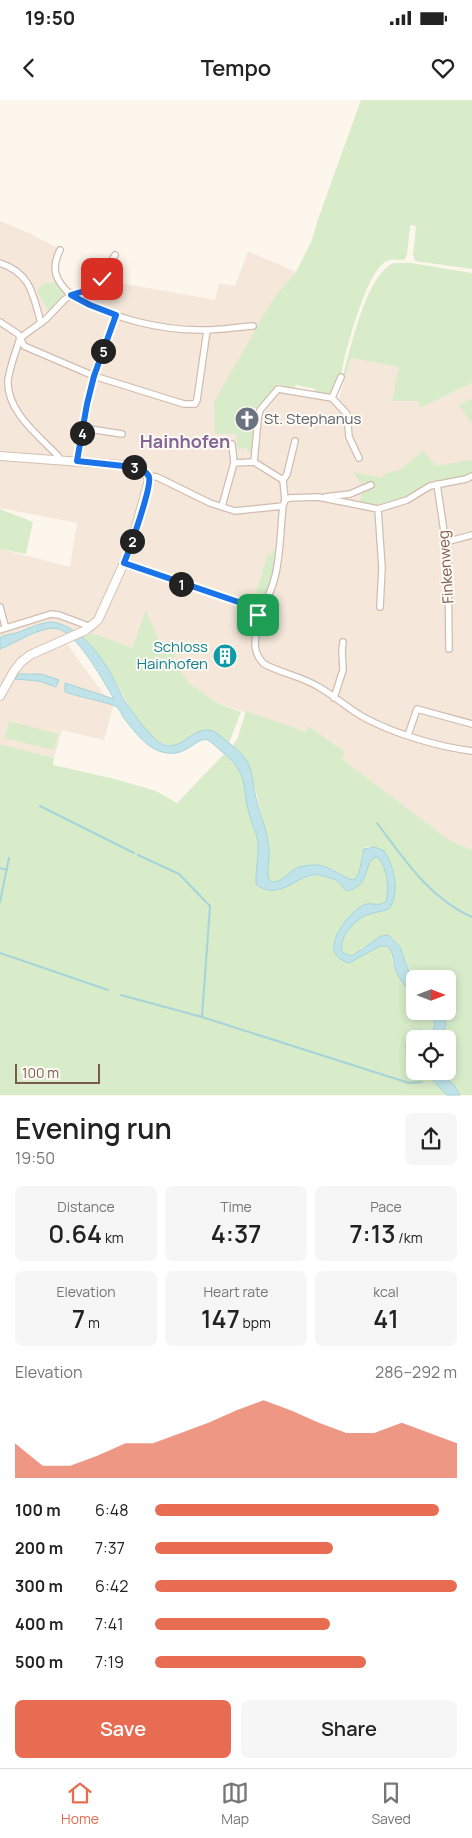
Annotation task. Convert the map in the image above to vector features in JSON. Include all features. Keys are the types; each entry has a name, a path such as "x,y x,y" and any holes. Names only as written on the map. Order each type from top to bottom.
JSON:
{"street":[{"path":"60,250 54,261 54,268 59,282 71,295 90,305 116,315 169,328 207,330 252,326"},
{"path":"60,460 24,420 10,395 8,377 20,338 41,323 71,295 91,289 102,279 115,255"},
{"path":"0,263 10,267 26,278 34,296 41,323"},
{"path":"77,461 94,376 116,315"},
{"path":"0,322 18,334 24,346 94,376 184,404 195,404 197,400 207,330"},
{"path":"332,398 341,377"},
{"path":"254,462 260,410 278,389 332,398 346,414 349,437 359,458"},
{"path":"83,428 122,434"},
{"path":"257,612 269,593 276,569 284,503 283,480 287,474 295,441"},
{"path":"222,506 234,463 232,444"},
{"path":"0,456 133,467 142,470 148,476 157,477 192,496 235,511 284,503 289,498 350,494 371,485"},
{"path":"234,463 254,462 283,480"},
{"path":"1,695 14,671 30,655 89,629 98,620 124,563 146,494 148,476"},
{"path":"318,497 378,509 407,500 430,486 466,479 472,476"},
{"name":"Finkenweg","path":"437,484 449,576 448,650"},
{"path":"378,509 382,568 380,607"},
{"path":"446,542 472,535"},
{"path":"124,563 253,607 257,612 258,620 254,648 259,659 270,667 319,687 366,718 438,745 472,751"},
{"path":"0,607 3,622 8,627"},
{"path":"0,630 51,614 59,615 89,629"},
{"path":"334,698 343,670 343,642"},
{"path":"408,735 417,709 472,724"}],"shaded area":[{"path":"0,221 62,250 56,268 59,278 65,286 78,291 95,283 100,276 110,281 215,300 219,283 235,286 248,251 296,272 273,299 236,434 249,453 257,454 260,420 265,409 278,392 282,391 338,401 351,358 399,367 402,401 418,401 420,408 472,383 472,398 460,405 472,424 472,850 449,840 384,791 342,759 345,753 308,726 306,732 217,703 189,683 93,633 67,644 113,707 104,740 62,730 54,758 0,744 0,549 70,567 77,523 0,508"}],"green space":[{"path":"361,100 472,100 472,269 415,261 413,255 416,226 410,225 407,255 404,260 385,262 378,268 366,292 355,322 340,377 333,392 327,394 315,393 315,389 296,385 294,389 278,384 259,408 255,408 255,433 251,452 249,453 246,448 238,449 236,434 215,434 214,402 273,299 296,272 312,240"},
{"path":"395,263 411,263 472,273 472,383 420,408 418,401 392,401 399,367 351,358 345,377 343,377 355,332 368,295 376,280 385,269"},
{"path":"57,282 64,296 49,313 37,291 43,284"},
{"path":"472,398 472,424 459,405"},
{"path":"423,451 436,466 472,460 472,473 465,477 434,482 404,498 375,506 360,503 363,487 353,472 382,478 383,474 400,470"},
{"path":"0,509 33,522 26,554 0,549"},
{"path":"270,548 274,549 277,561 272,582 263,600 259,599 260,594 256,592 268,553 271,554 273,550"},
{"path":"146,610 161,646 178,646 173,661 189,683 217,703 241,712 229,743 223,738 188,739 173,745 159,742 151,736 138,720 108,669 81,638 93,633 132,648"},
{"path":"246,711 306,732 308,726 345,752 342,759 449,840 472,850 472,1095 460,1095 448,1080 456,1080 456,1030 442,1030 446,1025 444,1020 456,1020 456,970 409,970 402,953 392,938 379,939 361,948 361,950 351,956 344,953 341,949 341,944 352,925 362,917 389,909 395,886 392,865 379,849 366,847 362,855 359,873 354,880 347,879 333,870 317,865 291,872 276,883 269,880 269,845 250,768 233,746 238,737"},
{"path":"9,721 58,734 54,750 5,738"},
{"path":"0,744 54,758 53,765 115,779 156,791 177,803 225,753 237,765 245,785 251,821 258,837 259,860 256,879 269,890 313,876 321,876 339,882 348,891 356,888 370,861 376,857 379,858 387,879 386,901 381,904 361,907 349,917 339,930 334,950 336,955 349,963 379,947 390,947 393,964 406,986 406,1020 434,1020 435,1023 433,1030 406,1030 406,1080 433,1080 447,1095 0,1095"}],"water":[{"path":"51,622 61,624 87,642 107,667 130,709 148,732 161,743 169,746 176,745 197,732 213,731 242,755 251,770 256,798 267,837 269,854 268,872 269,880 272,882 276,882 299,867 315,865 320,865 354,880 359,873 364,849 375,847 384,851 388,857 395,880 392,903 389,909 368,914 358,920 344,938 342,948 343,953 352,956 381,936 388,935 400,947 408,970 406,970 406,986 395,970 391,951 387,946 380,946 349,963 336,955 334,950 339,930 356,910 367,904 379,904 386,901 387,879 379,858 376,857 370,861 361,883 348,891 336,880 318,875 303,878 280,889 264,889 256,884 257,839 248,809 241,774 237,767 208,740 199,741 176,753 159,751 148,745 139,736 117,707 65,692 65,683 114,699 83,651 76,642 61,630 46,629 0,649 0,638"},
{"path":"18,674 41,674 59,680 56,687 39,681 15,679"},
{"path":"434,1020 444,1020 446,1025 444,1030 433,1030"},
{"path":"433,1080 448,1080 460,1095 447,1095"}],"waterway":[{"path":"40,806 134,853"},
{"path":"377,823 408,864 430,888 457,909 472,917"},
{"path":"138,855 179,874 210,906 202,1017"},
{"path":"0,902 9,858"},
{"path":"0,868 7,870"},
{"path":"0,953 108,990"},
{"path":"121,995 202,1017 409,1083 422,1082"}],"place":[{"name":"St. Stephanus","path":"247,419"},
{"name":"Schloss Hainhofen","path":"225,656"}],"district":[{"name":"Hainhofen","path":"185,442"}],"route":[{"path":"102,279 91,289 71,295 116,315 94,376 77,461 133,467 142,470 148,476 146,494 124,563 253,607 258,615"}]}
